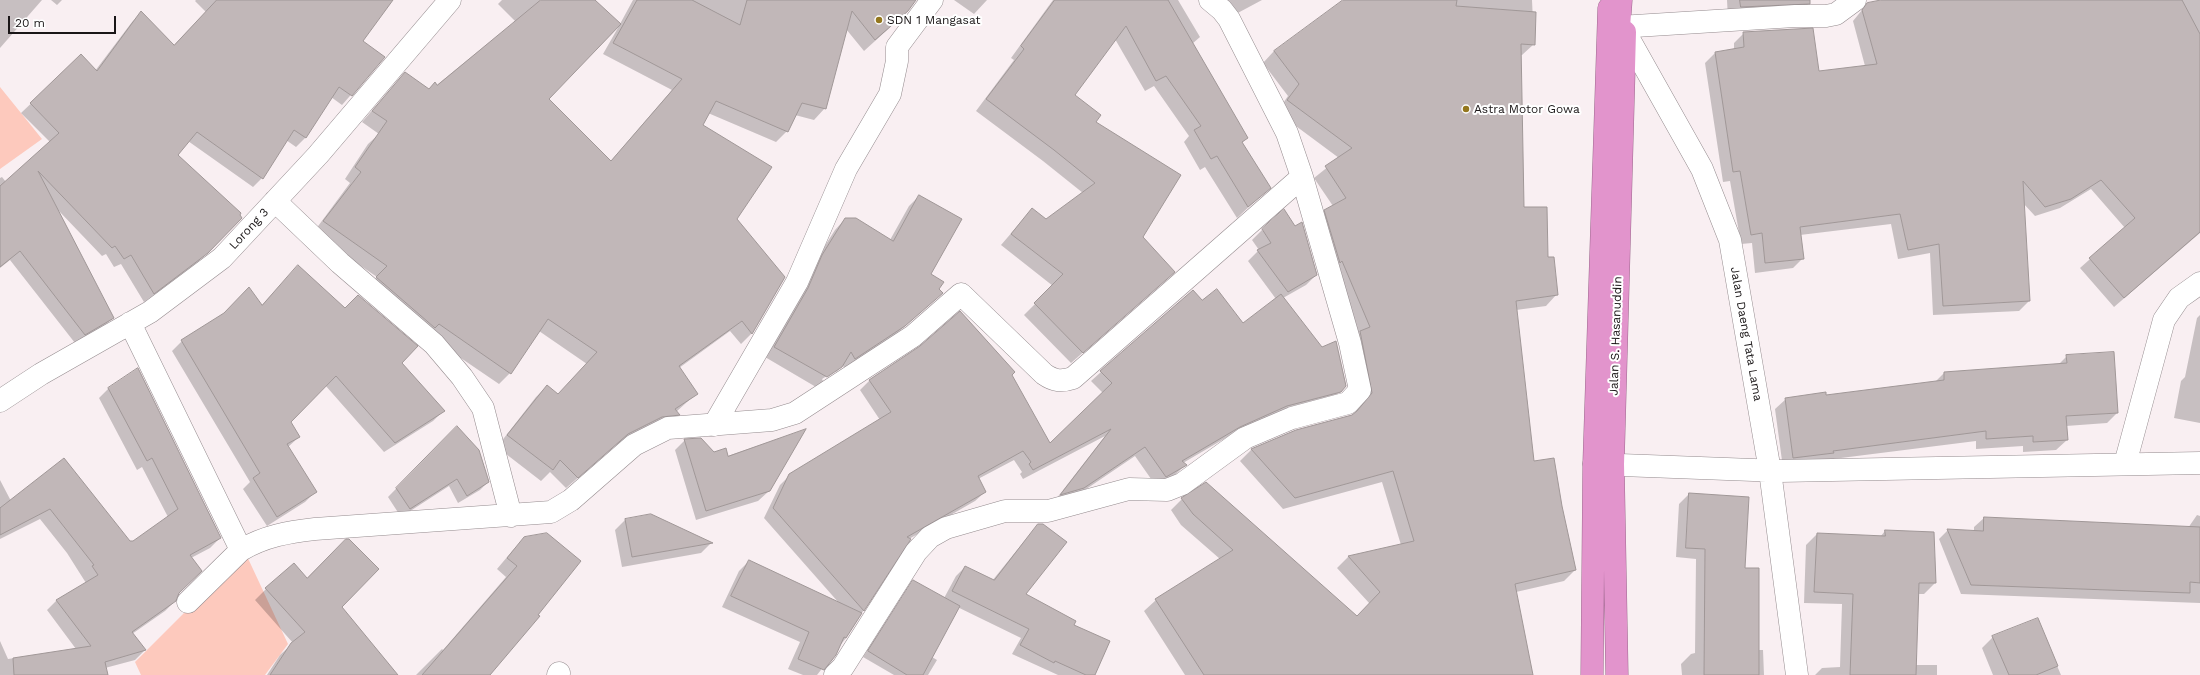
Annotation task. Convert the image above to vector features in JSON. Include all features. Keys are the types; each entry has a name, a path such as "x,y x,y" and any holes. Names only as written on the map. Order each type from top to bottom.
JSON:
{"highway":[{"name":"Jalan S. Hasanuddin","path":"1609,0 1617,30"},
{"name":"Jalan S. Hasanuddin","path":"1592,675 1603,464 1617,30 1621,0"},
{"name":"Jalan S. Hasanuddin","path":"1603,464 1617,675"}],"street":[{"name":"Lorong 3","path":"0,401 41,374 150,312 222,258 275,201 450,0"},
{"path":"714,425 797,282 846,169 890,94 897,61 897,47 932,0"},
{"path":"835,675 843,667 916,552 930,537 946,528 1005,511 1048,511 1129,489 1167,490 1182,484 1245,438 1292,418 1348,403 1360,390 1350,343 1302,177 1287,133 1229,19 1222,10 1210,0"},
{"path":"1617,30 1795,16 1826,16 1836,14 1855,0"},
{"name":"Jalan Daeng Tata Lama","path":"1617,30 1702,170 1730,240 1770,471 1797,675"},
{"path":"188,602 241,550 257,541 278,534 315,528 510,516 551,512 561,507 634,445 668,428 772,420 796,413 913,336 961,294 1044,374 1053,380 1059,381 1073,378 1302,177"},
{"path":"275,201 340,263 434,344 462,377 483,408 510,516"},
{"path":"2125,464 2164,320 2179,298 2200,283"},
{"path":"130,323 241,550"},
{"path":"1603,464 1770,471 2200,463"}],"shaded area":[{"path":"0,87 42,139 0,169"},
{"path":"245,552 288,644 265,675 141,675 135,662"}],"building":[{"path":"217,0 393,0 363,41 385,57 352,96 339,87 306,138 294,130 263,179 197,132 178,155 241,213 240,215 242,218 208,253 154,294 131,255 124,259 115,246 112,248 38,171 114,318 85,335 20,251 0,267 0,186 59,133 30,103 81,54 97,71 141,11 174,45"},
{"path":"541,0 595,0 621,24 549,99 611,161 682,79 613,43 637,0 692,0 740,25 747,0 916,0 908,11 875,40 852,11 826,109 802,103 788,132 716,101 703,125 772,167 737,219 785,277 752,334 742,321 679,366 698,394 675,409 680,415 662,417 628,434 578,478 560,460 553,470 507,435 547,385 558,394 597,352 548,319 511,374 439,324 435,328 376,277 387,266 323,221 361,172 355,167 387,121 372,111 405,72 429,89 435,82 437,85"},
{"path":"1055,0 1168,0 1248,138 1242,142 1271,188 1248,207 1217,156 1211,159 1194,130 1201,126 1166,76 1156,81 1126,26 1075,95 1101,115 1096,122 1181,175 1143,237 1175,272 1083,353 1034,303 1063,274 1011,234 1032,208 1046,219 1095,183 986,99 1024,49 1021,46"},
{"path":"1343,0 1457,0 1456,6 1536,12 1535,45 1521,44 1524,207 1547,207 1548,257 1554,257 1558,295 1516,301 1534,461 1554,458 1562,506 1576,570 1515,584 1533,675 1204,675 1155,599 1233,550 1193,514 1181,498 1206,482 1357,616 1380,592 1348,556 1414,541 1393,471 1295,498 1251,449 1296,430 1352,415 1372,393 1360,331 1370,327 1342,261 1340,263 1324,210 1346,198 1325,166 1352,148 1287,100 1299,84 1274,51"},
{"path":"1740,0 1810,0 1810,4 1741,7"},
{"path":"1881,0 2182,0 2200,34 2200,232 2124,298 2089,258 2135,218 2101,180 2071,199 2045,207 2023,181 2030,301 1943,306 1939,244 1908,250 1900,214 1800,227 1804,259 1765,263 1762,233 1751,235 1740,171 1733,172 1715,52 1744,47 1743,32 1813,28 1819,71 1877,64 1862,10 1867,3"},
{"path":"919,195 962,219 931,274 944,282 939,289 943,293 905,326 855,359 851,352 842,367 827,377 774,347 808,288 822,255 845,218 856,218 893,241"},
{"path":"1284,209 1295,226 1302,222 1317,275 1288,292 1257,250 1271,243 1262,229"},
{"path":"298,265 345,308 358,295 418,346 402,363 445,411 395,443 336,376 291,422 300,437 287,444 317,492 277,517 253,478 260,473 181,340 224,313 249,287 262,305"},
{"path":"1217,289 1243,323 1281,294 1322,347 1336,341 1346,386 1341,392 1287,406 1240,427 1182,461 1187,465 1166,477 1145,447 1084,488 1060,495 1111,429 1033,470 1029,464 1031,462 1023,451 978,476 986,492 907,537 911,539 864,611 773,508 789,474 891,412 869,380 920,346 960,311 1015,372 1012,375 1050,443 1112,383 1100,371 1193,290 1202,300"},
{"path":"2114,352 2118,413 2066,416 2068,440 2033,442 2033,436 1986,439 1986,431 1833,451 1834,453 1793,458 1785,398 1826,392 1826,395 1944,380 1944,372 2067,363 2066,355"},
{"path":"138,368 221,538 190,555 202,571 179,593 176,601 132,632 146,650 105,662 108,675 14,675 13,658 91,646 56,600 98,575 92,566 94,565 50,509 0,535 0,508 64,458 130,541 133,541 178,509 152,458 147,461 108,388"},
{"path":"457,426 479,450 489,482 467,496 457,479 410,509 396,488"},
{"path":"806,429 770,491 706,511 684,439 701,438 714,452 726,448 728,456"},
{"path":"1689,493 1749,497 1745,568 1759,568 1759,675 1704,675 1705,549 1686,548"},
{"path":"651,514 713,543 632,557 625,519"},
{"path":"1984,517 2200,527 2200,583 2190,582 2190,593 1971,585 1947,529 1983,531"},
{"path":"1038,524 1043,524 1067,542 1026,594 1076,621 1074,625 1110,641 1095,675 1086,675 1055,661 1054,663 1020,645 1029,629 952,591 965,566 994,580"},
{"path":"1885,530 1934,532 1936,583 1919,583 1916,675 1850,675 1853,594 1814,592 1817,533 1885,536"},
{"path":"547,533 581,561 538,615 540,616 490,675 422,675 517,566 507,558 524,537"},
{"path":"346,539 349,539 379,569 342,607 398,675 270,675 291,643 305,632 265,588 294,563 307,578"},
{"path":"749,560 862,613 846,638 844,637 836,655 824,670 798,659 809,632 731,596"},
{"path":"913,580 960,606 923,675 907,675 868,651"},
{"path":"2038,618 2058,666 2036,675 2009,675 1992,636"}],"place":[{"name":"SDN 1 Mangasat","path":"879,20"},
{"name":"Astra Motor Gowa","path":"1466,109"}]}
